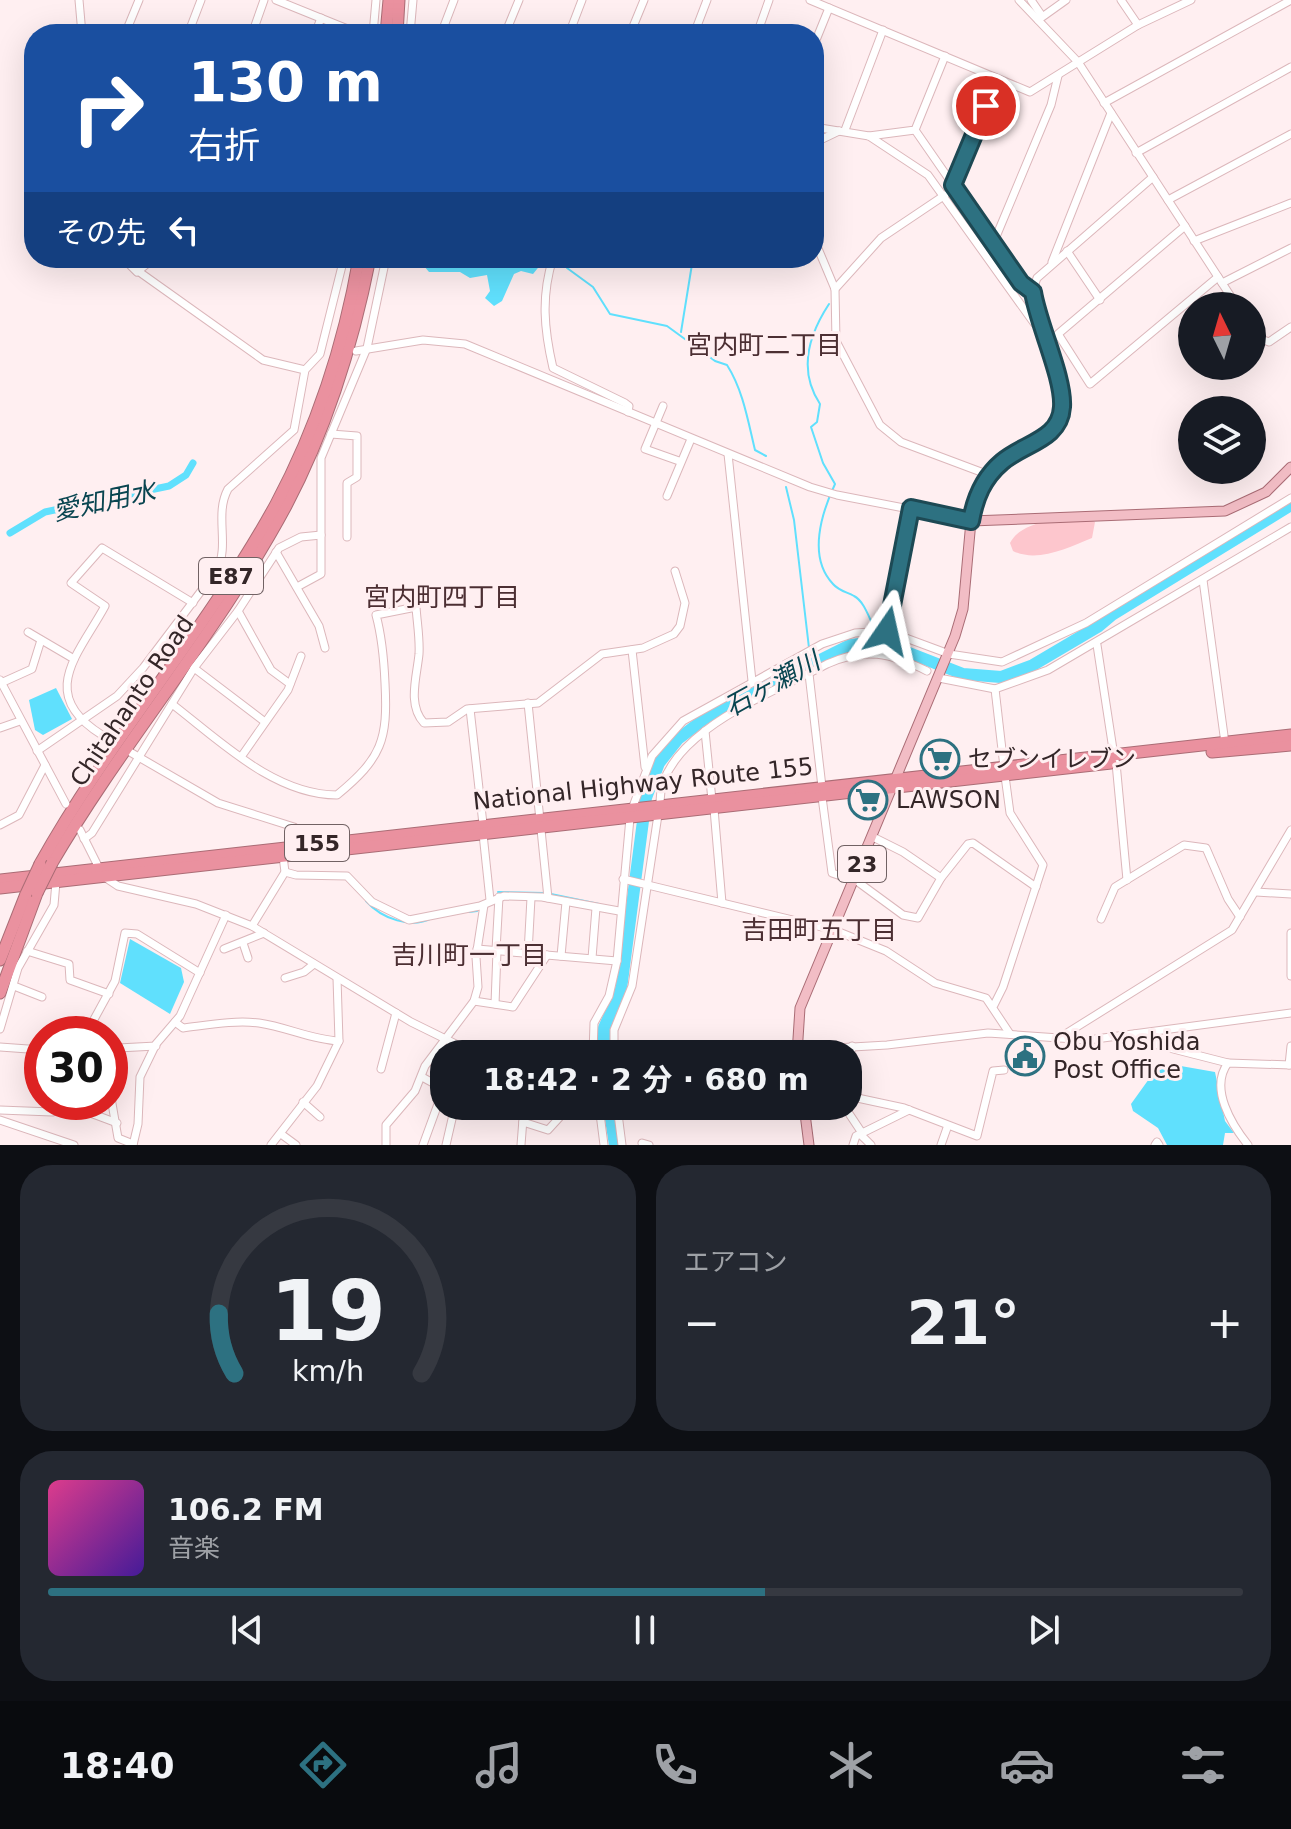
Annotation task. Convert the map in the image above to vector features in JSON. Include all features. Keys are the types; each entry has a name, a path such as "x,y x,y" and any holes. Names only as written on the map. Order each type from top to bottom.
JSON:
{"highway":[{"path":"387,24 389,0"},
{"path":"398,24 399,0"},
{"name":"Chitahanto Road","path":"0,960 84,790 222,592 276,502 328,385 357,268"},
{"name":"Chitahanto Road","path":"46,864 235,589 285,507 337,387 359,314 368,268"},
{"name":"National Highway Route 155","path":"1115,759 1291,735"},
{"name":"National Highway Route 155","path":"0,880 101,872 1115,759 1291,745"},
{"name":"National Highway Route 155","path":"0,888 56,882 101,872"},
{"name":"Chitahanto Road","path":"0,993 32,893"}],"main road":[{"path":"971,521 1225,511 1266,492 1291,467"},
{"name":"23","path":"797,1040 800,1008 948,656 963,609 971,521"},
{"path":"806,1120 809,1145"}],"street":[{"path":"79,0 81,24"},
{"path":"129,24 139,0"},
{"path":"192,24 201,0"},
{"path":"256,24 264,0"},
{"path":"276,0 336,24"},
{"path":"374,24 376,0"},
{"path":"411,24 413,0"},
{"path":"445,24 454,0"},
{"path":"509,24 519,0"},
{"path":"573,24 582,0"},
{"path":"634,24 644,0"},
{"path":"698,24 707,0"},
{"path":"761,24 769,0"},
{"path":"810,0 1030,92 1138,25 1188,1"},
{"path":"1019,0 1040,18 1078,62 1228,292"},
{"path":"1031,0 1040,18"},
{"path":"1040,18 1066,0"},
{"path":"1121,0 1138,25"},
{"path":"1104,103 1291,0"},
{"path":"823,24 829,8"},
{"path":"319,24 321,18"},
{"path":"824,138 842,130 883,30"},
{"path":"915,130 945,56"},
{"path":"1136,153 1291,67"},
{"path":"993,244 1051,105 1058,76"},
{"path":"953,185 998,79"},
{"path":"1052,265 1111,113"},
{"path":"824,128 869,136 915,130"},
{"path":"915,130 1021,283 1033,292"},
{"path":"1168,200 1291,134"},
{"path":"869,136 928,175 1034,323 1041,327"},
{"path":"356,351 423,340 465,344 691,439 837,495 971,521 974,502 989,475 1011,456 1051,433 1061,418 1062,400 1033,292 1037,278 1153,177"},
{"path":"835,289 881,238 945,195"},
{"path":"1194,241 1291,203"},
{"path":"1185,226 1058,334 1090,384 1220,280 1291,248"},
{"path":"1067,251 1100,300"},
{"path":"824,263 835,289 836,341 886,432 901,442 989,475"},
{"path":"135,268 263,360 305,370"},
{"path":"138,271 142,268"},
{"path":"37,751 82,723 117,696 193,603 223,556 223,498 228,489 294,430 305,370 320,354 342,268"},
{"path":"297,587 321,574 321,458 367,348 384,268"},
{"path":"550,268 545,283 544,323 553,368 625,403 629,406 628,412"},
{"path":"1266,341 1269,342 1291,327"},
{"path":"320,354 329,355"},
{"path":"663,406 645,449 679,461"},
{"path":"331,434 357,436 357,477 347,483 347,537"},
{"path":"667,496 679,461 691,439"},
{"path":"728,454 752,681"},
{"path":"593,1040 594,1023 609,996 617,961 622,919 619,911 632,813 645,769 658,747 683,721 834,638 887,631 948,656 1002,662 1025,654 1086,623 1291,498"},
{"path":"887,631 911,508"},
{"path":"939,678 995,689 1048,670 1097,645 1291,527"},
{"path":"84,839 92,833 194,668 238,611 276,552 301,537 321,535"},
{"path":"102,735 82,723 67,690 74,659 83,638 105,606 71,583 102,548 193,603"},
{"path":"276,552 319,626 325,648"},
{"path":"172,704 241,757 281,781 323,795 337,795 360,776 385,736 388,717 376,615 416,607 419,653 414,682 421,720 448,722 459,712 470,709 542,702 602,654 655,644 678,631 685,603 675,571"},
{"path":"1203,580 1225,743"},
{"path":"238,611 271,670 290,684"},
{"path":"28,632 74,659"},
{"path":"41,640 32,669 1,682 66,804"},
{"path":"1097,645 1115,759 1127,880"},
{"path":"632,650 645,769"},
{"path":"614,1040 614,1030 632,986 659,810 670,767 688,744 705,731 841,658 864,652 889,655 927,671"},
{"path":"241,757 290,684 301,656"},
{"path":"194,668 265,722"},
{"path":"809,674 832,873 854,882 903,915 916,919 941,878 968,844 973,843 1036,887"},
{"path":"994,1005 1043,865 1010,813 995,689"},
{"path":"528,703 548,898"},
{"path":"446,1040 474,1001 478,987 477,949 487,902 483,829 470,709"},
{"path":"0,728 20,721"},
{"path":"705,731 722,903"},
{"path":"130,752 178,777 218,803 294,827 286,851 285,872 252,926"},
{"path":"0,825 19,815 45,765"},
{"path":"80,830 101,872 118,886 183,901 252,926 443,1040"},
{"path":"1059,1038 1232,930 1291,830"},
{"path":"873,837 903,852 941,878"},
{"path":"1101,919 1115,887 1184,845 1206,848 1228,899 1240,917"},
{"path":"285,872 347,876 372,902 409,920 499,897 548,898 619,911"},
{"path":"623,879 834,930 886,951 935,983 986,998 994,1005 1010,1034"},
{"path":"0,1029 27,951 54,905 56,882"},
{"path":"1256,892 1291,894"},
{"path":"495,1004 499,897"},
{"path":"528,953 531,898"},
{"path":"561,956 566,902"},
{"path":"592,958 596,908"},
{"path":"116,1120 118,1138 133,1144 138,1124 140,1077 156,1046 175,1022 226,915"},
{"path":"96,1016 109,994 122,956 125,933 137,934 200,973"},
{"path":"224,949 264,933"},
{"path":"1291,933 1291,976"},
{"path":"243,943 248,958"},
{"path":"477,949 617,961"},
{"path":"27,951 69,964 69,979 109,994"},
{"path":"474,1001 513,1007 547,955"},
{"path":"285,978 304,972 314,964"},
{"path":"271,1145 327,1072 339,1041 337,978"},
{"path":"14,986 42,997"},
{"path":"381,1069 396,1013"},
{"path":"862,1045 1010,1034 1088,1040 1291,1013"},
{"path":"175,1022 183,1028 244,1021 264,1023 305,1032 320,1040 339,1041"},
{"path":"1135,1034 1142,1041 1228,1063 1290,1065 1291,1046"},
{"path":"128,1047 156,1046"},
{"path":"0,1047 24,1049"},
{"path":"386,1145 386,1125 422,1077 430,1060"},
{"path":"1228,1063 1222,1082 1226,1106 1233,1124 1248,1145"},
{"path":"862,1099 909,1110 947,1128 979,1135 993,1071 1004,1070"},
{"path":"422,1077 430,1082"},
{"path":"303,1102 320,1117"},
{"path":"0,1110 24,1111"},
{"path":"853,1145 861,1134 909,1110"},
{"path":"0,1120 74,1145"},
{"path":"109,1120 117,1123"},
{"path":"423,1145 432,1120"},
{"path":"446,1145 452,1120"},
{"path":"521,1145 523,1122 548,1130 557,1120"},
{"path":"601,1120 604,1145"},
{"path":"619,1120 622,1145"},
{"path":"852,1120 871,1145"},
{"path":"941,1145 947,1128"},
{"path":"281,1134 296,1145"}],"shaded area":[{"path":"1085,516 1095,522 1092,538 1042,555 1013,551 1010,543 1016,535 1033,525"}],"water":[{"path":"426,268 538,268 533,274 521,271 514,274 502,301 494,306 485,298 490,291 487,275 470,278 460,272 429,272"},
{"path":"56,688 72,719 43,735 35,730 29,700"},
{"path":"130,939 181,968 184,982 170,1014 120,983"},
{"path":"1175,1065 1215,1072 1225,1121 1234,1133 1225,1133 1223,1145 1167,1145 1158,1128 1133,1111 1131,1104 1154,1072"}],"waterway":[{"path":"567,268 593,287 610,314 667,326 715,361 727,365 741,395 755,450 766,456"},
{"path":"681,332 691,268"},
{"path":"829,304 816,328 808,354 809,379 820,404 817,422 811,427 823,463 835,484 822,521 819,548 825,573 840,590 861,602 874,627"},
{"name":"愛知用水","path":"10,533 45,512 169,486 186,475 193,463"},
{"path":"786,487 794,520 809,648"},
{"name":"石ヶ瀬川","path":"604,1040 604,1028 621,989 646,798 659,763 678,739 707,717 850,645 881,642 963,674 1001,677 1033,665 1291,505"},
{"path":"876,633 881,642"},
{"path":"498,892 544,893"},
{"path":"551,894 599,904"},
{"path":"366,901 380,913 397,920 415,923 432,918"},
{"path":"469,912 477,911"},
{"name":"石ヶ瀬川","path":"611,1120 615,1145"}],"place":[{"name":"セブンイレブン","path":"940,759"},
{"name":"LAWSON","path":"868,800"},
{"name":"Obu Yoshida Post Office","path":"1025,1056"}],"district":[{"name":"宮内町二丁目","path":"764,345"},
{"name":"宮内町四丁目","path":"442,597"},
{"name":"吉田町五丁目","path":"819,930"},
{"name":"吉川町一丁目","path":"469,955"}],"route":[{"path":"887,631 911,508 971,521 974,502 989,475 1004,460 1051,433 1061,418 1063,404 1033,292 1021,283 953,185 986,106"}]}
